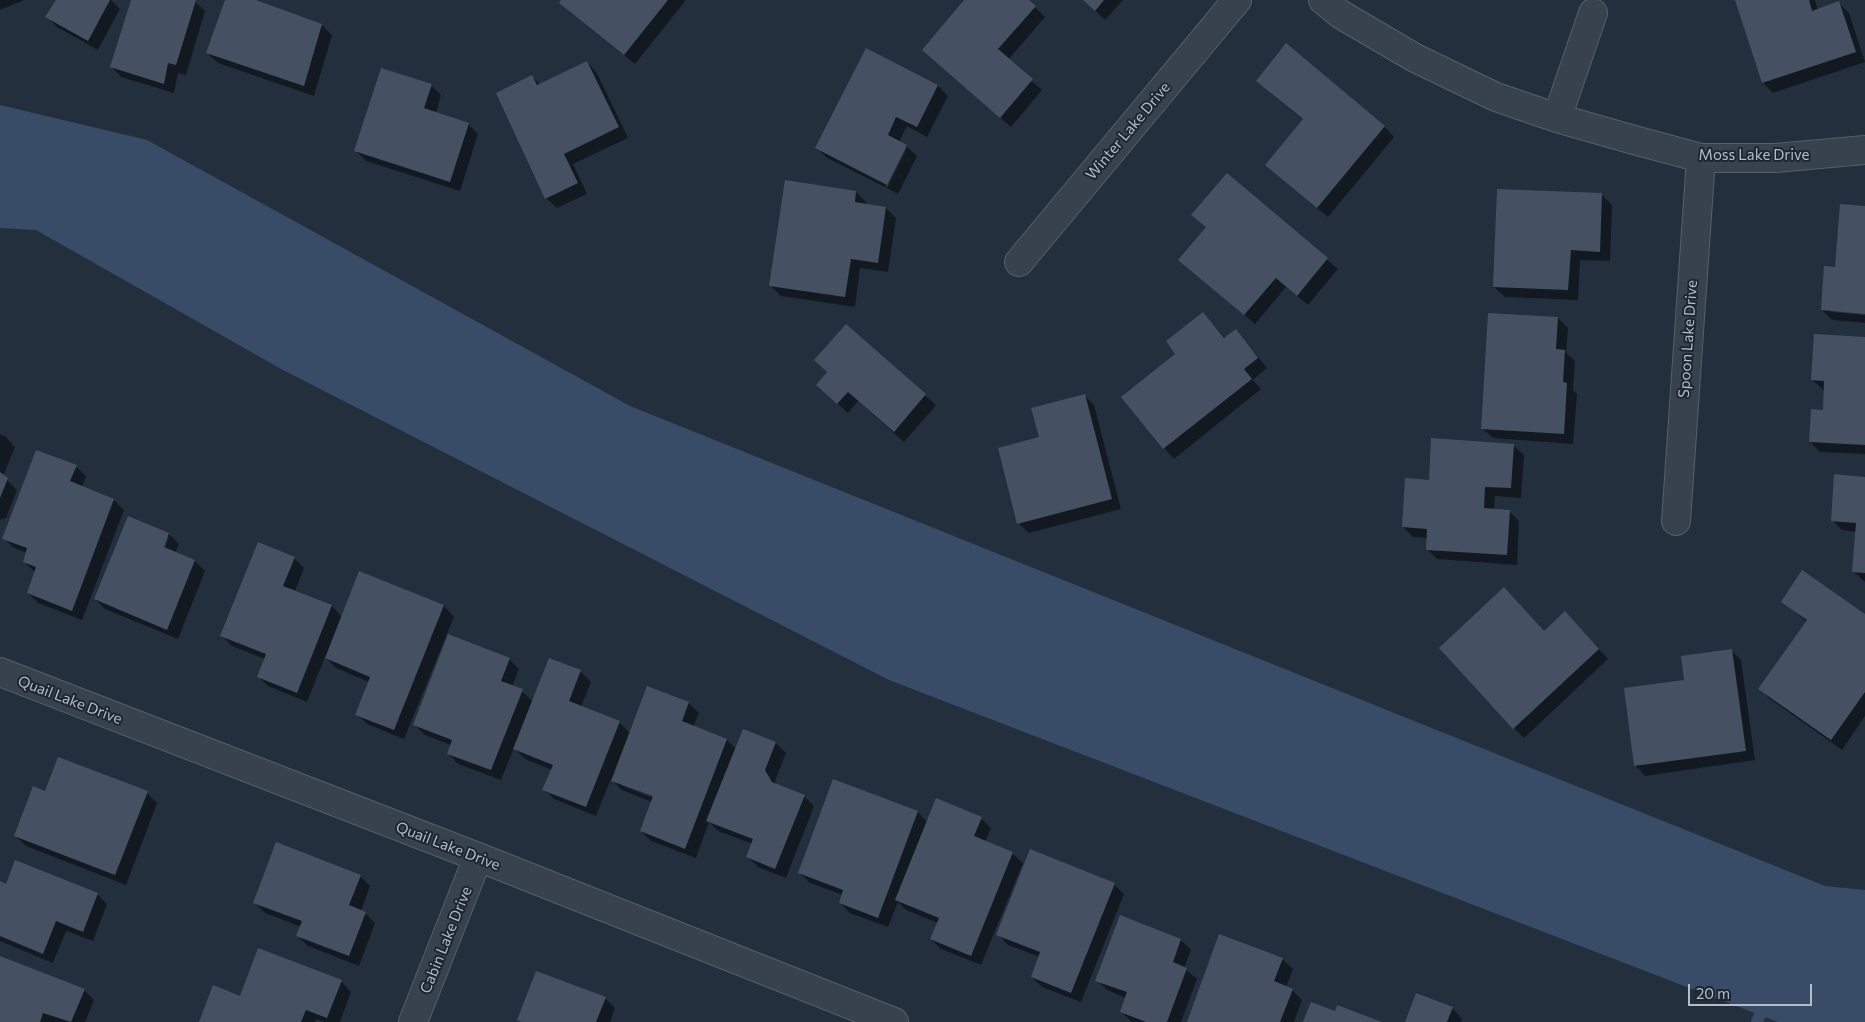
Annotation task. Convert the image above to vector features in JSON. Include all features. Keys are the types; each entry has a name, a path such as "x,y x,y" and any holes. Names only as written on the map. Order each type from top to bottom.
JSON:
{"street":[{"name":"Winter Lake Drive","path":"1019,262 1237,0"},
{"name":"Moss Lake Drive","path":"1323,0 1340,14 1415,58 1496,98 1557,118 1701,158 1776,158 1865,150"},
{"path":"1557,118 1594,13"},
{"name":"Spoon Lake Drive","path":"1676,521 1701,158"},
{"name":"Quail Lake Drive","path":"0,672 894,1022"},
{"name":"Cabin Lake Drive","path":"413,1022 478,858"}],"water":[{"path":"0,105 147,140 630,406 1825,886 1865,890 1865,1022 1778,1022 889,680 283,370 36,230 0,228"}],"building":[{"path":"56,0 110,0 88,41 45,17"},
{"path":"131,0 196,0 176,65 168,63 164,84 110,67"},
{"path":"225,0 256,0 322,24 304,86 206,53"},
{"path":"561,0 668,0 624,55 559,3"},
{"path":"964,0 1029,0 1036,6 998,49 1033,79 1000,118 922,50"},
{"path":"1083,0 1104,0 1095,11"},
{"path":"1735,0 1809,0 1812,11 1839,1 1856,52 1762,83"},
{"path":"1286,43 1385,126 1317,208 1265,165 1303,119 1256,81"},
{"path":"866,48 938,85 917,127 896,117 888,135 907,145 887,185 815,148"},
{"path":"587,61 619,127 564,154 578,183 545,199 496,93 532,75 537,85"},
{"path":"381,68 432,84 424,108 469,123 450,182 354,151"},
{"path":"1227,173 1328,258 1297,296 1276,278 1244,315 1178,260 1206,227 1191,215"},
{"path":"785,180 856,191 855,202 886,207 878,263 851,259 845,297 769,286"},
{"path":"1497,189 1602,193 1600,252 1571,250 1568,290 1493,287"},
{"path":"1840,204 1865,206 1865,314 1821,310 1824,266 1835,267"},
{"path":"1203,312 1224,338 1236,329 1258,358 1244,369 1252,379 1163,449 1121,397 1175,354 1166,341"},
{"path":"1488,313 1558,317 1556,349 1565,350 1563,382 1567,383 1564,434 1481,429"},
{"path":"846,324 926,394 894,432 848,392 837,404 816,385 827,372 814,360"},
{"path":"1814,334 1865,337 1865,445 1809,442 1811,409 1823,410 1824,381 1811,380"},
{"path":"1085,394 1112,499 1017,524 998,448 1039,437 1031,408"},
{"path":"1431,438 1514,444 1511,488 1485,487 1484,508 1510,510 1507,555 1426,550 1427,529 1402,527 1405,478 1429,480"},
{"path":"36,450 77,465 70,481 114,499 72,611 27,593 36,567 23,562 27,548 2,539"},
{"path":"0,472 8,478 0,498"},
{"path":"1834,474 1865,477 1865,573 1852,572 1856,523 1831,521"},
{"path":"128,516 169,533 164,547 195,560 167,630 94,599"},
{"path":"258,542 295,557 283,586 332,605 297,693 257,677 266,654 220,636"},
{"path":"1802,570 1865,614 1865,692 1831,740 1758,689 1807,620 1781,602"},
{"path":"359,571 444,605 394,730 355,715 370,677 325,658"},
{"path":"1504,587 1544,631 1565,611 1599,649 1513,729 1439,648"},
{"path":"448,634 510,658 501,681 523,689 491,770 447,754 452,740 413,725"},
{"path":"1732,649 1746,751 1634,766 1624,688 1684,680 1681,656"},
{"path":"549,658 581,670 569,701 620,721 586,807 542,790 553,765 513,749"},
{"path":"647,686 689,702 682,721 727,739 685,849 640,831 653,796 611,781"},
{"path":"743,729 776,742 765,770 772,782 805,795 775,869 746,857 753,839 706,821"},
{"path":"58,757 148,791 115,875 14,836 33,786 45,791"},
{"path":"833,779 918,811 878,918 839,903 843,890 798,873"},
{"path":"936,798 982,817 974,836 1013,852 971,956 930,939 939,918 895,900"},
{"path":"276,842 361,875 349,905 366,912 349,956 296,936 302,921 253,903"},
{"path":"1030,849 1115,883 1071,993 1031,977 1040,952 996,935"},
{"path":"15,860 98,893 83,932 56,921 43,954 0,936 0,881 6,884"},
{"path":"1120,915 1181,939 1173,962 1187,968 1167,1022 1146,1022 1120,1012 1127,992 1095,981"},
{"path":"1219,934 1283,958 1274,981 1293,989 1280,1022 1187,1022"},
{"path":"258,948 342,980 327,1018 306,1010 301,1022 199,1022 213,985 240,996"},
{"path":"0,956 85,989 71,1022 43,1013 40,1022 0,1022"},
{"path":"536,971 606,997 596,1022 521,1022 517,1020"},
{"path":"1416,993 1453,1007 1447,1022 1405,1022"},
{"path":"1311,1002 1335,1011 1337,1005 1382,1022 1303,1022"}],"waterway":[{"path":"1757,1022 1766,999"}]}
